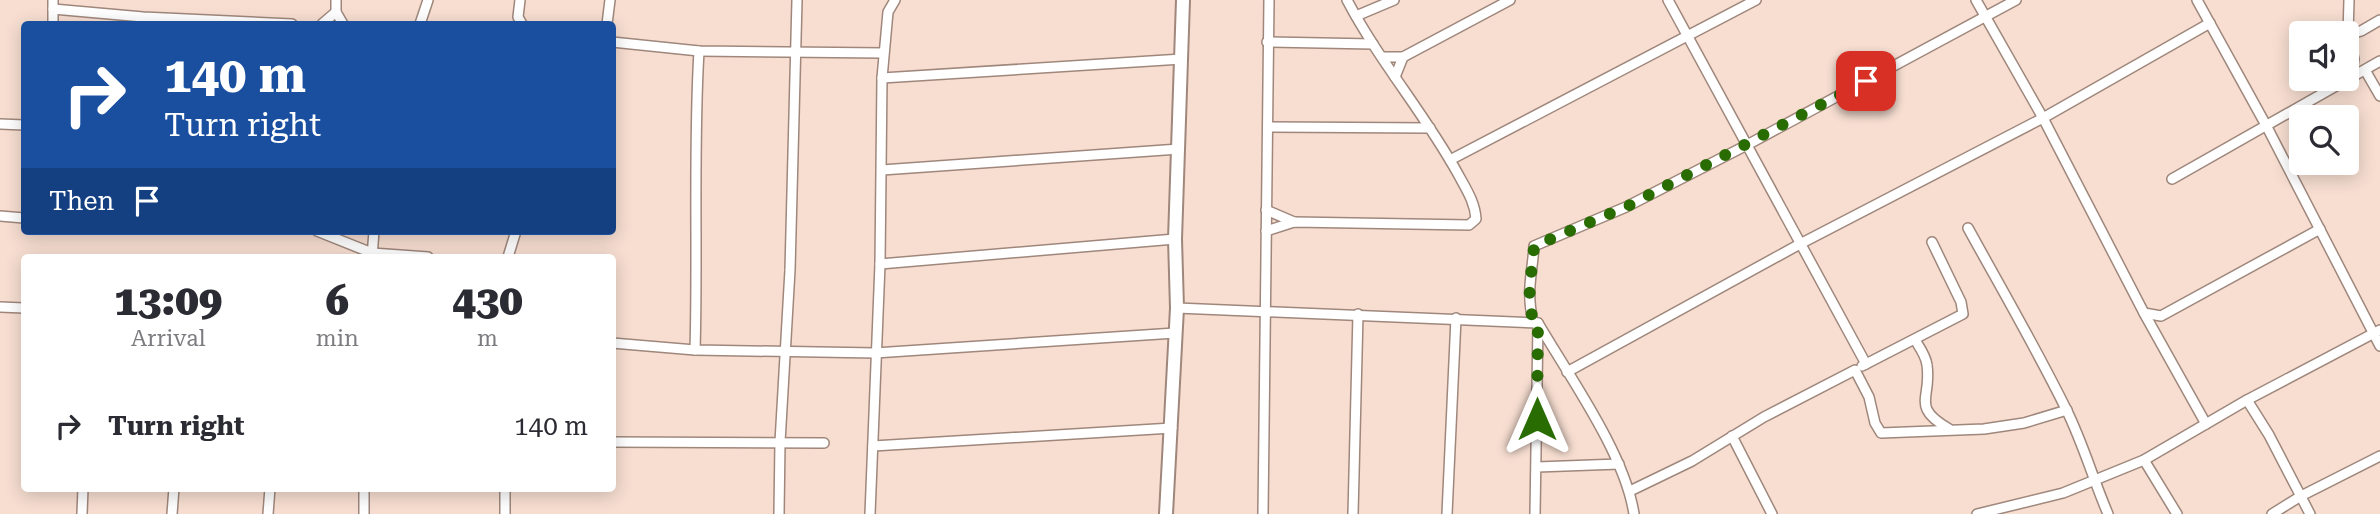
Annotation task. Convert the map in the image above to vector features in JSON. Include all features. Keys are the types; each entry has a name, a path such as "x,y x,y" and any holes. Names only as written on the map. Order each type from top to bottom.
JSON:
{"street":[{"path":"336,0 336,12 341,21"},
{"path":"421,21 428,0"},
{"path":"518,21 520,0"},
{"path":"607,21 610,0"},
{"path":"779,514 780,442 790,270 797,0"},
{"path":"870,514 880,264 883,53 888,12 895,0"},
{"path":"1166,514 1177,308 1175,239 1183,0"},
{"path":"1263,514 1269,0"},
{"path":"1266,231 1294,222 1469,225 1476,219 1475,206 1450,160 1347,0"},
{"path":"1356,16 1394,0"},
{"path":"1382,57 1404,57 1510,0"},
{"path":"1668,0 1866,364"},
{"path":"1450,160 1756,0"},
{"path":"1976,0 2043,118 2144,313 2206,424"},
{"path":"1634,514 1630,491 1619,464 1536,322 1529,302 1529,278 1534,246 1626,207 2016,0"},
{"path":"2197,0 2377,332 2380,346"},
{"path":"2348,21 2349,0"},
{"path":"53,4 142,21"},
{"path":"326,21 336,12"},
{"path":"2359,32 2380,20"},
{"path":"1567,372 1800,244 2043,118 2210,23"},
{"path":"616,42 699,51 883,53"},
{"path":"1267,42 1373,44"},
{"path":"695,350 698,271 695,113 699,51"},
{"path":"1395,77 1404,57"},
{"path":"882,78 1182,59"},
{"path":"2372,66 2380,96"},
{"path":"2172,179 2329,91"},
{"path":"0,124 21,125"},
{"path":"1268,127 1430,128"},
{"path":"882,170 1179,149"},
{"path":"1266,209 1294,222"},
{"path":"0,216 21,218"},
{"path":"1968,228 2067,410 2108,514"},
{"path":"2144,313 2161,316 2320,229"},
{"path":"326,235 370,254"},
{"path":"372,254 374,235"},
{"path":"509,254 515,235"},
{"path":"880,264 1175,239"},
{"path":"1630,491 1692,461 1732,436 1963,314 1961,302 1932,243"},
{"path":"0,307 21,308"},
{"path":"1177,308 1536,322"},
{"path":"1353,514 1358,314"},
{"path":"2155,332 2161,316"},
{"path":"1447,514 1456,318"},
{"path":"1535,514 1536,322"},
{"path":"1977,514 2063,493 2144,460 2247,400 2377,332"},
{"path":"616,343 695,350 875,353 1175,333"},
{"path":"1915,340 1927,360 1925,405 1935,420 1950,429"},
{"path":"1855,370 1869,397 1875,424 1881,432 2005,427 2024,424 2067,410"},
{"path":"2247,400 2269,435 2310,514"},
{"path":"873,446 1172,428"},
{"path":"1732,436 1772,514"},
{"path":"616,442 824,443"},
{"path":"2272,514 2301,496 2380,456"},
{"path":"2144,460 2177,514"},
{"path":"2090,463 2115,472"},
{"path":"1537,467 1619,464"},
{"path":"82,514 83,492"},
{"path":"172,514 174,492"},
{"path":"268,514 270,492"},
{"path":"364,492 364,514"},
{"path":"505,492 505,514"}],"route":[{"path":"1537,419 1538,323 1533,321 1529,302 1529,278 1534,246 1626,207 1866,81"}]}
